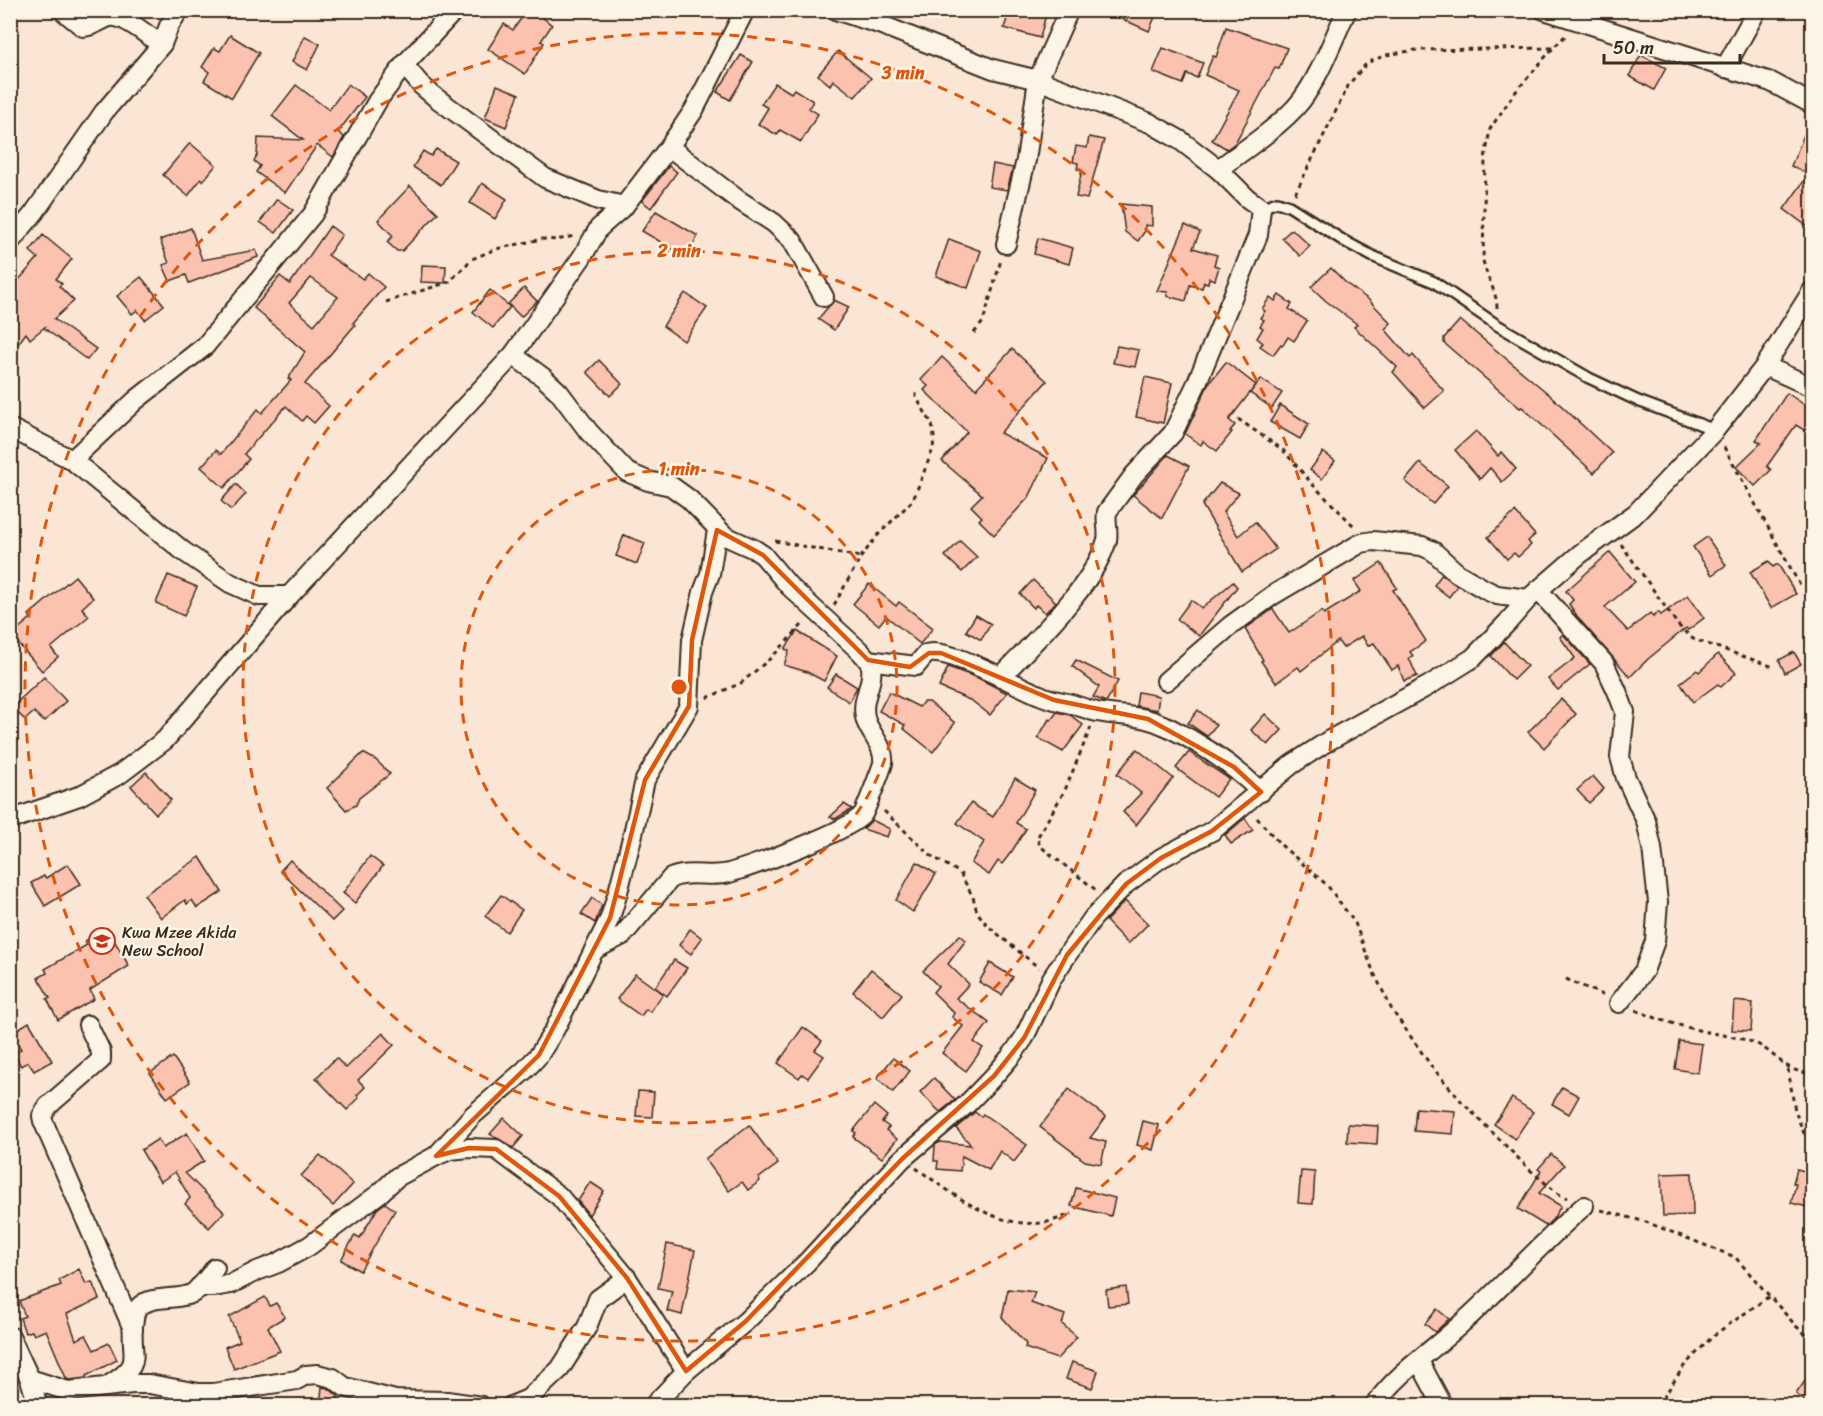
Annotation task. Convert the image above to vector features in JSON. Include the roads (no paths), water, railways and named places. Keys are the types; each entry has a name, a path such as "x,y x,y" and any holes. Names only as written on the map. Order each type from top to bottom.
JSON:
{"street":[{"path":"62,10 83,27 94,27 110,17 123,19 162,44"},
{"path":"10,242 104,112 162,44 179,10"},
{"path":"72,460 136,400 205,346 313,214 378,100 404,65 454,10"},
{"path":"10,820 79,796 120,774 165,740 289,596 513,355 582,257 599,228 624,206 694,110 745,10"},
{"path":"835,10 879,24 993,69 1038,80 1150,123 1180,140 1218,169 1247,198 1261,208 1258,235 1196,385 1173,433 1134,475 1107,512 1106,542 1082,588 1001,677"},
{"path":"1006,244 1026,160 1038,80 1069,10"},
{"path":"1218,169 1254,143 1299,103 1310,88 1347,10"},
{"path":"1544,10 1771,82 1812,104"},
{"path":"1725,68 1757,10"},
{"path":"404,65 435,97 545,178 598,200 624,206"},
{"path":"669,147 737,199 774,223 792,240 824,297"},
{"path":"652,1406 686,1371 746,1321 807,1262 902,1159 967,1104 1024,1038 1052,978 1093,918 1125,884 1161,858 1212,831 1262,792 1291,765 1328,741 1428,686 1473,658 1533,594 1580,554 1636,513 1715,430 1765,366 1812,291"},
{"path":"513,355 560,392 589,432 627,471 639,478 679,490 717,530 763,555 789,586 868,660 871,667 864,701 864,714 879,745 883,764 862,816 852,824 728,873 679,875 671,878 623,935 594,950"},
{"path":"1765,366 1812,387"},
{"path":"10,428 72,460 183,551 230,583 259,596 289,596"},
{"path":"436,1156 472,1116 539,1055 555,1029 610,918 645,780 688,706 692,640 703,592 710,574 717,530"},
{"path":"1166,681 1230,626 1274,595 1361,543 1373,541 1422,546 1433,551 1457,573 1497,595 1533,594 1604,663 1625,712 1620,757 1626,778 1646,821 1652,848 1658,902 1654,941 1644,971 1619,1003"},
{"path":"868,660 916,666 926,654 941,653 1040,695 1097,712 1126,714 1148,719 1167,727 1234,767 1262,792"},
{"path":"88,1025 101,1052 101,1060 48,1106 42,1116 133,1329"},
{"path":"199,1287 231,1284 289,1258 334,1228 397,1178 436,1156 450,1150 496,1149 559,1196 627,1278 686,1371"},
{"path":"1374,1406 1394,1381 1461,1324 1550,1236 1584,1206"},
{"path":"108,1386 125,1375 134,1358 133,1329 136,1311 144,1304 186,1295 199,1287 215,1268"},
{"path":"511,1406 528,1399 560,1369 587,1327 598,1299 627,1278"},
{"path":"10,1336 30,1379 38,1406"},
{"path":"1419,1360 1443,1406"},
{"path":"30,1379 68,1390 149,1384 199,1393 213,1393 297,1380 306,1375 317,1374 333,1378 345,1387 395,1400 447,1401 481,1406"}],"lane":[{"path":"1261,208 1277,202 1289,206 1372,256 1434,282 1497,325 1589,378 1638,401 1715,430"}],"place":[{"name":"Kwa Mzee Akida New School","path":"102,941"}]}
